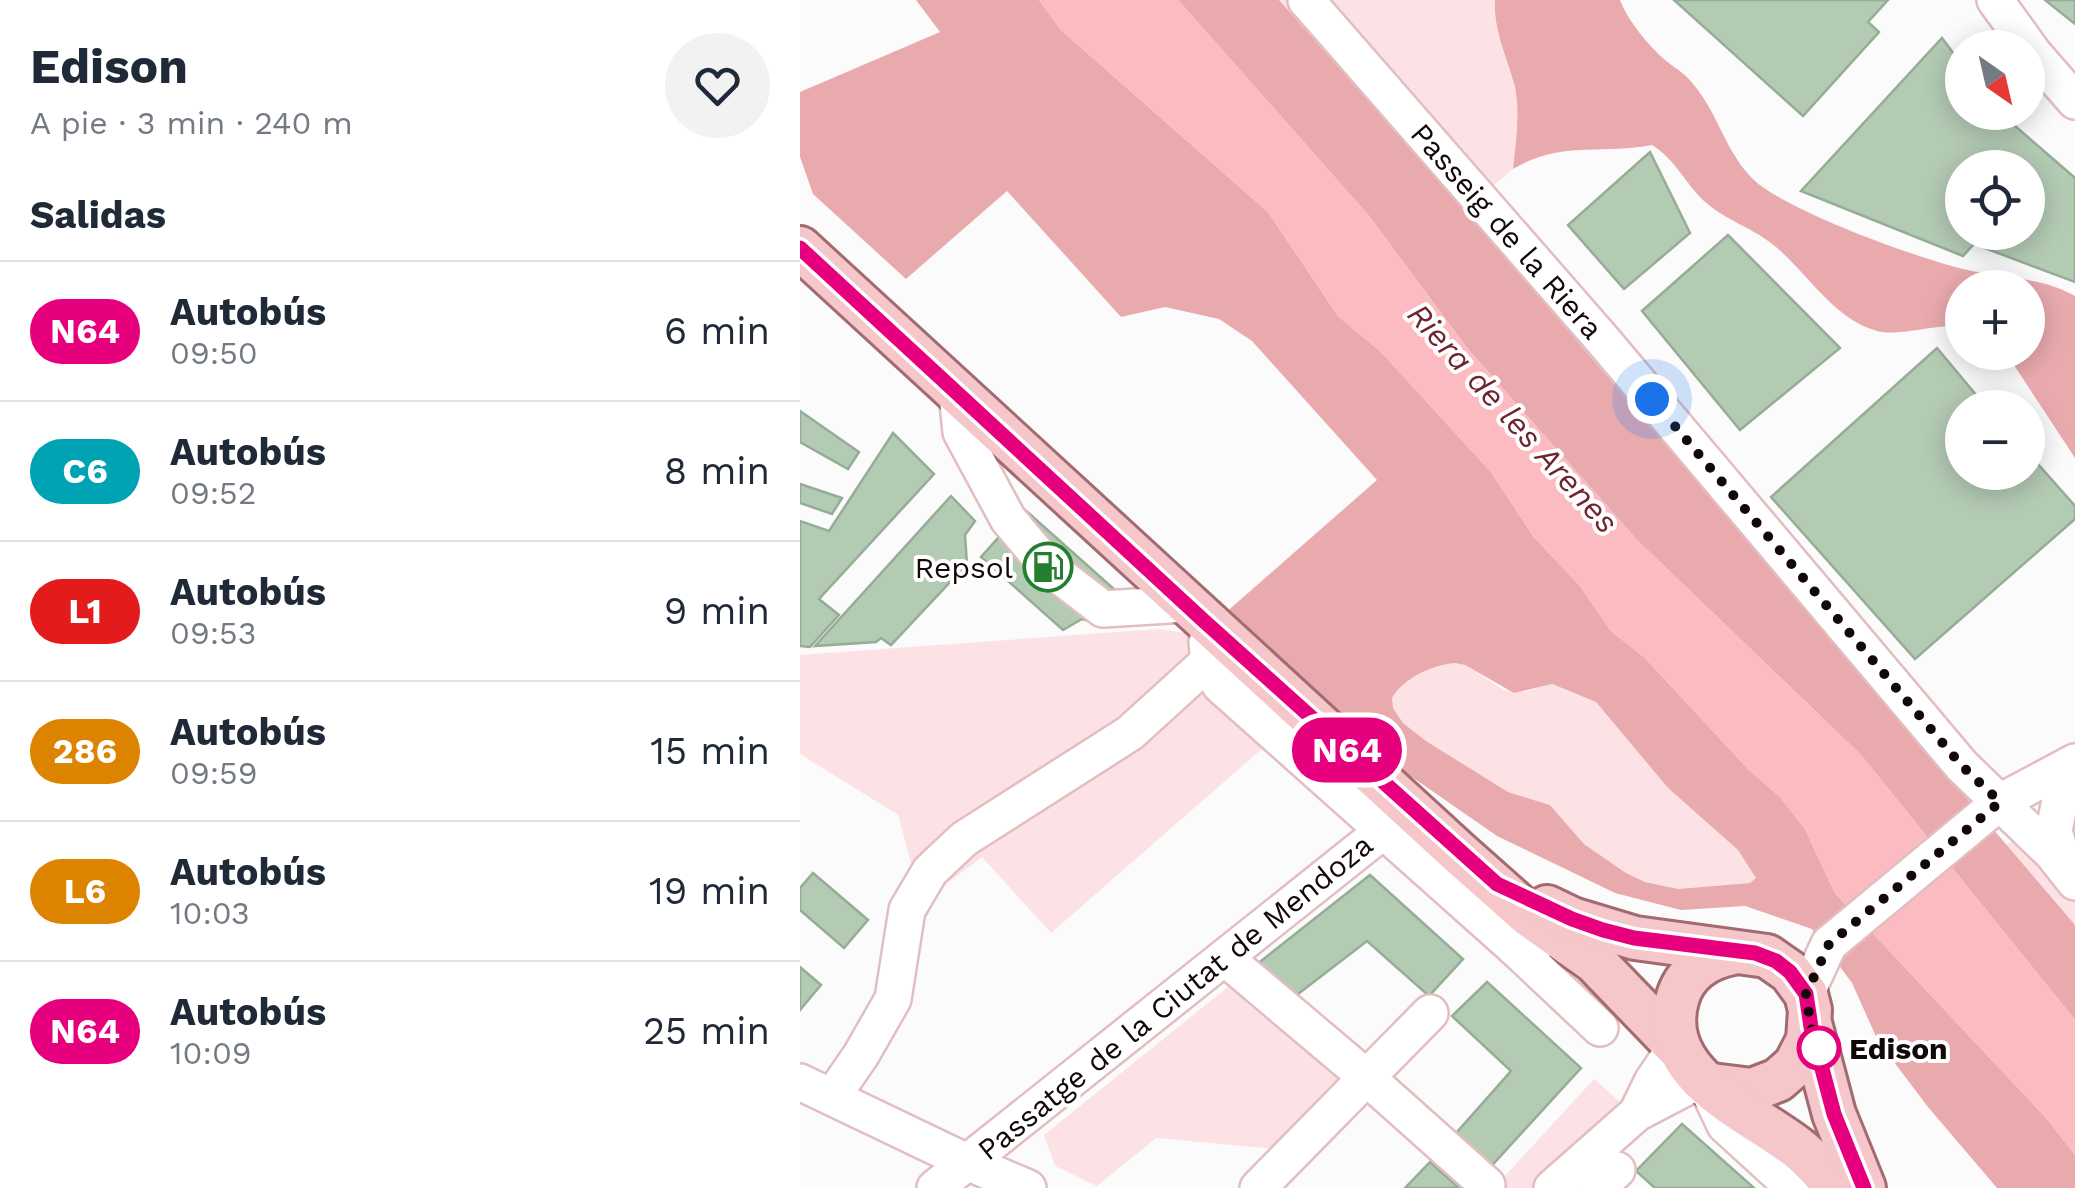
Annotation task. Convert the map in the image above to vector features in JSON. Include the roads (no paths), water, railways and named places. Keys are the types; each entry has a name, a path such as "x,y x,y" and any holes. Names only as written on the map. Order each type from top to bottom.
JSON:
{"main road":[{"path":"800,248 957,393 1200,629 1556,935 1594,961 1706,1082 1802,1151 1837,1188"},
{"path":"1497,884 1603,930 1750,954 1790,972 1808,1010 1834,1114 1864,1188"},
{"path":"1676,1046 1673,1016 1686,980 1711,959 1750,954"},
{"path":"1706,1082 1743,1091 1778,1080 1802,1056 1808,1010"}],"street":[{"name":"Passeig de la Riera","path":"1306,0 1601,338 1962,766 2007,798 2037,810 2054,831 2070,874"},
{"path":"1995,0 2075,101"},
{"path":"957,393 961,432 1008,519 1048,567 1103,608 1200,629"},
{"path":"1200,629 1220,685 1600,1028"},
{"path":"1028,1188 816,1089 861,1056 893,999 907,910 930,871 964,839 1130,733 1200,629"},
{"name":"Passeig de la Riera","path":"2054,831 2070,765"},
{"path":"1808,1010 1829,944 1958,834 2007,798 2070,765"},
{"name":"Passeig de la Riera","path":"2007,798 2070,874"},
{"name":"Passatge de la Ciutat de Mendoza","path":"935,1188 1383,831"},
{"path":"1515,948 1556,935"},
{"path":"1750,954 1829,944"},
{"path":"1225,958 1487,1185"},
{"path":"1258,1188 1430,1013"},
{"path":"1637,1113 1676,1046"},
{"path":"1552,1188 1637,1113 1706,1082 1725,1125 1794,1188"}],"water":[{"name":"Riera de les Arenes","path":"1039,0 1178,0 1369,216 1467,348 1637,540 1861,755 2075,1020 2075,1155 2048,1120 1835,893 1805,829 1780,797 1749,770 1644,657 1611,631 1580,586 1533,536 1491,472 1381,352 1338,316 1268,212 1061,30"}],"place":[{"name":"Repsol","path":"1048,567"},
{"name":"Edison","path":"1819,1048"}]}
